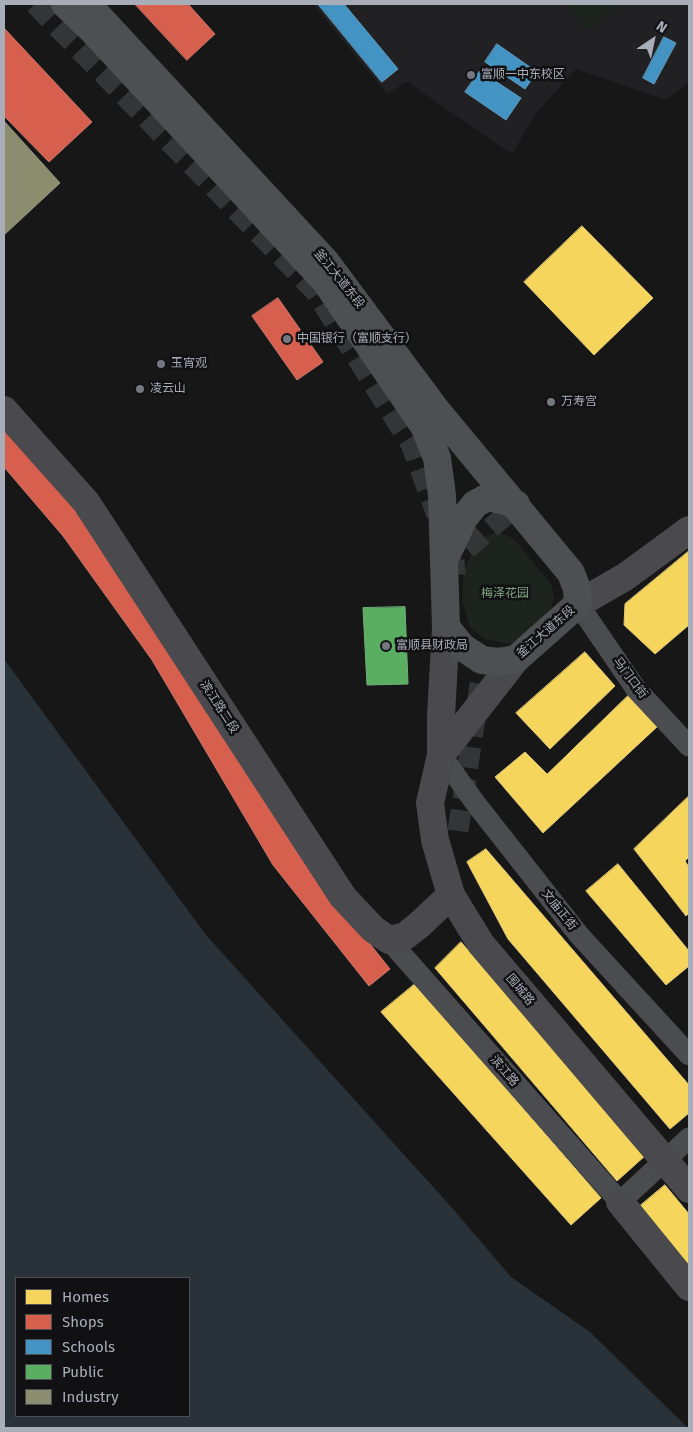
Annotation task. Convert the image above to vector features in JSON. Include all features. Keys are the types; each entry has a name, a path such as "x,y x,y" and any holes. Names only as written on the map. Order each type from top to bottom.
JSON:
{"main road":[{"name":"釜江大道东段","path":"65,4 93,31 326,282 424,426 437,458 442,495 446,626 462,647 482,660 498,662 516,659 578,604 577,589 571,573 516,504 437,411 326,262 87,4"},
{"path":"443,564 464,518 475,504 488,497 516,504"}],"street":[{"name":"滨江路二段","path":"4,410 86,502 343,897 373,929 389,940"},
{"path":"578,604 626,577 689,530"},
{"name":"马门口街","path":"578,604 636,689 689,746"},
{"path":"441,755 441,715 446,626"},
{"path":"441,755 516,659"},
{"name":"围城路","path":"441,755 430,803 435,840 450,895 481,944 689,1189"},
{"name":"文庙正街","path":"441,755 476,804 580,935 689,1055"},
{"path":"389,940 405,936 450,895"},
{"name":"滨江路","path":"389,940 620,1202"},
{"path":"689,1138 620,1202 689,1287"}],"shaded area":[{"name":"富顺一中东校区","path":"313,4 689,4 689,82 666,100 576,69 536,113 512,154 406,81 388,95"},
{"path":"4,659 206,935 453,1209 511,1277 590,1332 688,1428 4,1428"}],"green space":[{"path":"568,4 623,4 588,30"},
{"name":"梅泽花园","path":"496,532 513,538 552,585 554,599 547,618 510,644 485,639 470,627 462,600 464,569 480,538"}],"building: Homes":[{"path":"582,226 653,298 594,355 524,282"},
{"path":"689,551 689,625 655,654 624,625 625,604"},
{"path":"585,652 615,686 550,749 516,713"},
{"path":"629,695 658,726 543,833 495,777 525,752 547,774"},
{"path":"689,796 689,857 685,861 689,867 689,913 686,916 634,849"},
{"path":"486,849 689,1085 689,1113 670,1129 508,939 467,862"},
{"path":"618,864 689,951 689,966 666,985 586,891"},
{"path":"461,942 646,1155 617,1181 435,968"},
{"path":"415,984 601,1198 571,1225 381,1012"},
{"path":"665,1185 689,1214 689,1266 640,1206"}],"building: Shops":[{"path":"135,4 188,4 215,34 187,60"},
{"path":"4,28 92,122 49,162 4,116"},
{"name":"中国银行（富顺支行）","path":"278,298 323,362 297,380 252,316"},
{"path":"4,428 85,520 178,648 296,851 390,969 369,986 273,865 152,660 63,536 4,467"}],"building: Schools":[{"path":"318,4 344,4 398,69 382,82"},
{"path":"664,37 676,43 654,84 643,78"},
{"path":"497,44 537,72 525,89 485,62"},
{"path":"480,71 521,98 506,120 465,92"}],"building: Public":[{"name":"富顺县财政局","path":"405,607 408,684 367,685 363,608"}],"building: Industry":[{"path":"4,121 60,183 4,235"}],"tunnel":[{"path":"35,4 315,291 411,444 437,515"},
{"path":"455,575 454,560 508,513"},
{"path":"458,831 485,652"}],"place":[{"name":"富顺一中东校区","path":"471,75"},
{"name":"中国银行（富顺支行）","path":"287,339"},
{"name":"玉宵观","path":"161,364"},
{"name":"凌云山","path":"140,389"},
{"name":"万寿宫","path":"551,402"},
{"name":"富顺县财政局","path":"386,646"}]}
